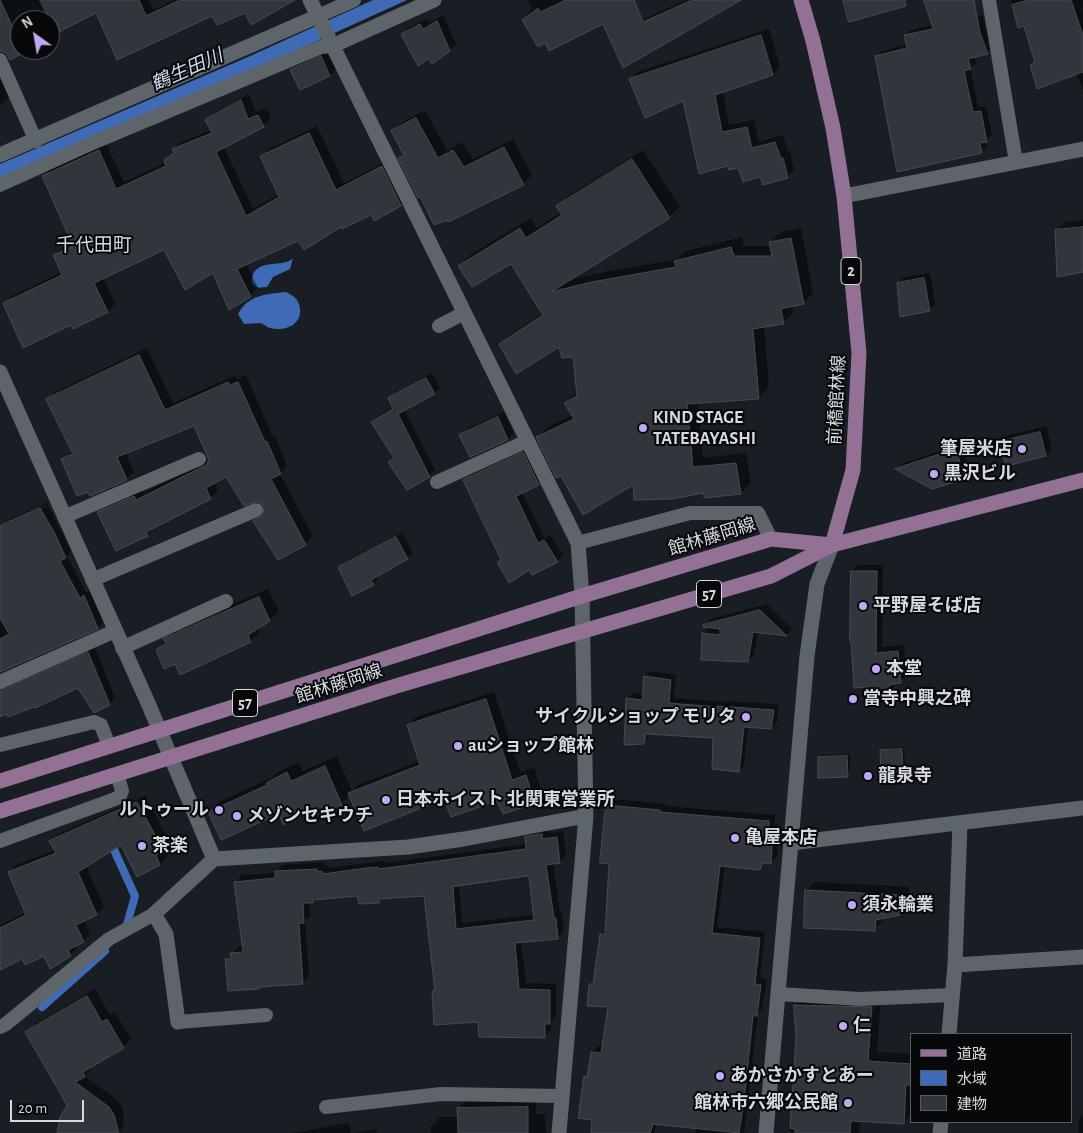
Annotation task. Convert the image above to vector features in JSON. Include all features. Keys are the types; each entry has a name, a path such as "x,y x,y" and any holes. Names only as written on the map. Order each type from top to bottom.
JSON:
{"main road":[{"name":"前橋館林線","path":"801,0 813,41 833,128 844,196 859,354 853,470 832,544"},
{"path":"832,544 1083,480"},
{"name":"館林藤岡線","path":"0,781 582,596 771,539 832,544"},
{"name":"館林藤岡線","path":"0,811 396,686 771,576 832,544"}],"street":[{"path":"310,0 578,543 582,596 581,631 586,816 560,1133"},
{"path":"330,42 434,0"},
{"path":"0,155 319,18"},
{"path":"844,196 1083,149"},
{"path":"0,372 159,730 214,859"},
{"path":"766,1133 808,647 817,584 832,544"},
{"path":"791,843 1083,808"},
{"path":"178,1022 166,934 154,914 214,859 408,847 464,840 586,816"},
{"path":"949,1033 960,823"},
{"path":"954,965 1083,957"}],"lane":[{"path":"319,18 354,0"},
{"path":"989,0 1016,162"},
{"path":"0,185 97,141 330,42"},
{"path":"0,60 36,140"},
{"path":"438,326 464,313"},
{"path":"437,482 527,441"},
{"path":"64,517 199,460"},
{"path":"92,580 256,510"},
{"path":"578,543 690,513 758,513 771,539"},
{"path":"122,648 226,601"},
{"path":"0,682 115,631"},
{"path":"0,746 94,722 101,725 109,746"},
{"path":"0,841 115,799 120,796 122,791 117,774"},
{"path":"0,1027 109,939 154,914"},
{"path":"778,994 860,999 952,995"},
{"path":"178,1022 266,1015"},
{"path":"326,1107 441,1094 562,1096"}],"water":[{"path":"373,0 407,0 253,70 0,178 0,164 248,57"},
{"path":"293,258 290,269 273,277 267,287 258,287 253,284 252,276 258,268 287,262"},
{"path":"286,292 296,298 300,309 298,319 291,326 275,329 260,323 244,324 238,314 252,299"}],"building":[{"path":"0,0 10,21 10,60 6,53 0,51"},
{"path":"40,0 139,0 146,16 180,0 295,0 251,25 245,13 217,25 212,16 117,60 96,13 60,31 60,10 45,10"},
{"path":"566,0 634,0 643,22 692,0 741,0 623,68 603,24 549,51 545,43 538,47 522,20 538,8 540,12"},
{"path":"843,0 905,0 906,6 849,22"},
{"path":"924,0 974,0 980,33 988,54 968,59 971,69 964,71 973,112 981,111 987,142 980,143 982,153 897,172 875,56 907,48 904,35 933,29"},
{"path":"1029,0 1071,0 1083,35 1083,72 1037,89 1030,65 1035,63 1024,26 1018,28 1012,5"},
{"path":"437,21 450,51 432,64 428,59 418,66 401,34 420,24 423,29"},
{"path":"761,35 773,75 715,95 722,132 747,127 752,148 775,142 781,159 783,158 788,178 763,185 760,177 743,182 738,168 729,170 728,166 699,174 683,101 645,118 629,79"},
{"path":"321,56 330,76 300,90 290,70"},
{"path":"241,100 248,119 258,115 264,127 216,152 246,216 279,197 260,156 309,133 336,190 382,166 401,206 374,221 371,215 342,229 341,227 304,250 298,241 237,269 251,297 229,310 213,273 185,290 164,250 94,283 108,312 73,329 71,325 23,348 3,303 62,275 53,255 73,246 42,176 99,150 116,189 166,166 164,160 174,153 172,149 212,133 205,120"},
{"path":"416,118 438,158 453,150 464,167 504,147 524,185 448,222 447,220 434,225 398,158 404,155 391,131"},
{"path":"632,159 670,218 551,292 592,282 676,267 674,261 731,247 734,256 772,256 769,242 791,238 804,304 781,309 784,324 753,329 759,399 687,404 693,467 736,463 741,494 704,498 704,493 672,499 634,500 633,485 583,515 561,476 556,478 536,437 574,419 564,403 577,396 573,357 562,358 559,347 516,374 499,344 543,315 511,264 472,287 458,266 520,228 526,238 562,215 556,206"},
{"path":"1083,227 1083,272 1057,277 1055,230"},
{"path":"924,278 930,311 900,317 897,283"},
{"path":"139,355 165,410 228,382 230,385 238,382 281,474 271,479 306,545 278,560 253,521 263,515 264,506 257,501 244,506 226,477 206,488 211,499 146,532 148,536 116,551 97,512 134,496 136,500 206,465 209,460 194,426 117,457 127,480 90,496 87,492 77,496 61,459 73,454 46,399"},
{"path":"426,378 435,394 398,414 430,477 407,490 388,462 394,458 371,422 393,409 388,398"},
{"path":"498,417 508,440 470,457 459,435"},
{"name":"筆屋米店","path":"1040,432 1046,456 1006,466 998,442"},
{"name":"黒沢ビル","path":"956,449 965,479 932,489 895,469"},
{"path":"523,452 539,485 516,496 538,543 544,540 558,562 532,575 529,570 509,583 497,562 501,560 463,480"},
{"path":"40,508 66,558 60,561 80,598 84,595 98,629 0,672 0,639 9,634 0,618 0,526"},
{"path":"396,537 408,559 371,580 374,585 352,596 338,567"},
{"path":"851,571 877,571 876,653 898,651 901,683 889,685 890,694 868,695 867,687 854,688 850,641"},
{"path":"259,597 270,621 248,635 251,642 180,675 175,664 164,669 156,650 166,643 163,639"},
{"path":"760,610 787,636 753,632 748,662 701,660 702,633 720,635 720,629 703,627 703,625"},
{"path":"88,652 110,705 94,713 78,688 35,708 8,717 7,714 0,717 0,691"},
{"path":"644,676 671,680 669,703 774,710 771,729 744,727 739,772 712,769 713,738 646,734 644,744 624,745 626,698 642,700"},
{"path":"486,699 512,780 526,775 535,803 503,814 497,801 451,817 444,799 364,831 348,793 420,765 407,725"},
{"path":"902,749 903,771 881,772 880,750"},
{"path":"847,756 848,777 818,778 818,757"},
{"path":"325,766 342,805 316,815 313,808 283,825 279,814 221,840 208,812 267,785 266,783 287,772 291,781"},
{"path":"137,802 164,851 156,855 160,865 137,877 121,845 78,872 97,915 76,925 84,942 68,950 71,956 50,969 44,956 25,965 22,959 0,970 0,928 26,915 8,872 56,853 49,841"},
{"path":"606,805 660,810 660,812 769,821 769,830 773,830 771,864 763,863 760,870 720,866 712,933 760,938 755,984 761,985 757,1016 753,1016 739,1133 653,1124 650,1133 591,1133 592,1120 578,1118 584,1076 587,1077 591,1052 601,1053 608,1007 587,1006 589,984 593,984 600,934 605,934 609,864 600,863"},
{"path":"542,834 543,839 557,837 560,863 546,865 558,939 515,943 519,989 550,990 550,1024 545,1024 545,1038 479,1037 478,1022 434,1025 432,991 435,991 424,896 379,899 379,903 359,904 357,896 313,900 313,903 303,903 304,923 299,924 303,984 228,991 225,959 231,959 230,953 243,952 234,882 275,878 275,871 317,869 318,872 322,871 323,874 366,868 378,867 379,869 526,849 525,837","holes":["529,876 534,920 456,929 453,887"]},
{"name":"須永輪業","path":"805,890 900,895 900,915 876,920 875,931 804,928"},
{"path":"87,996 102,1022 107,1019 124,1048 83,1072 85,1077 75,1082 109,1107 114,1115 119,1133 57,1133 60,1117 67,1105 25,1032"},
{"name":"館林市六郷公民館","path":"794,1005 872,1007 868,1061 910,1064 910,1085 906,1085 904,1124 851,1121 850,1133 795,1133 795,1129 790,1128 796,1038"},
{"path":"528,1107 528,1133 458,1133 457,1108"}],"waterway":[{"path":"110,841 135,896 126,928"},
{"path":"42,1007 105,951"}],"place":[{"name":"KIND STAGE TATEBAYASHI","path":"643,428"},
{"name":"筆屋米店","path":"1022,449"},
{"name":"黒沢ビル","path":"934,474"},
{"name":"平野屋そば店","path":"863,606"},
{"name":"本堂","path":"876,669"},
{"name":"當寺中興之碑","path":"853,699"},
{"name":"サイクルショップ モリタ","path":"746,717"},
{"name":"auショップ館林","path":"458,746"},
{"name":"龍泉寺","path":"868,776"},
{"name":"日本ホイスト 北関東営業所","path":"386,800"},
{"name":"ルトゥール","path":"219,810"},
{"name":"メゾンセキウチ","path":"237,816"},
{"name":"亀屋本店","path":"735,838"},
{"name":"茶楽","path":"142,846"},
{"name":"須永輪業","path":"852,905"},
{"name":"仁","path":"843,1026"},
{"name":"あかさかすとあー","path":"720,1076"},
{"name":"館林市六郷公民館","path":"848,1103"}],"district":[{"name":"千代田町","path":"94,245"}],"water label":[{"name":"鶴生田川","path":"187,70"}]}
